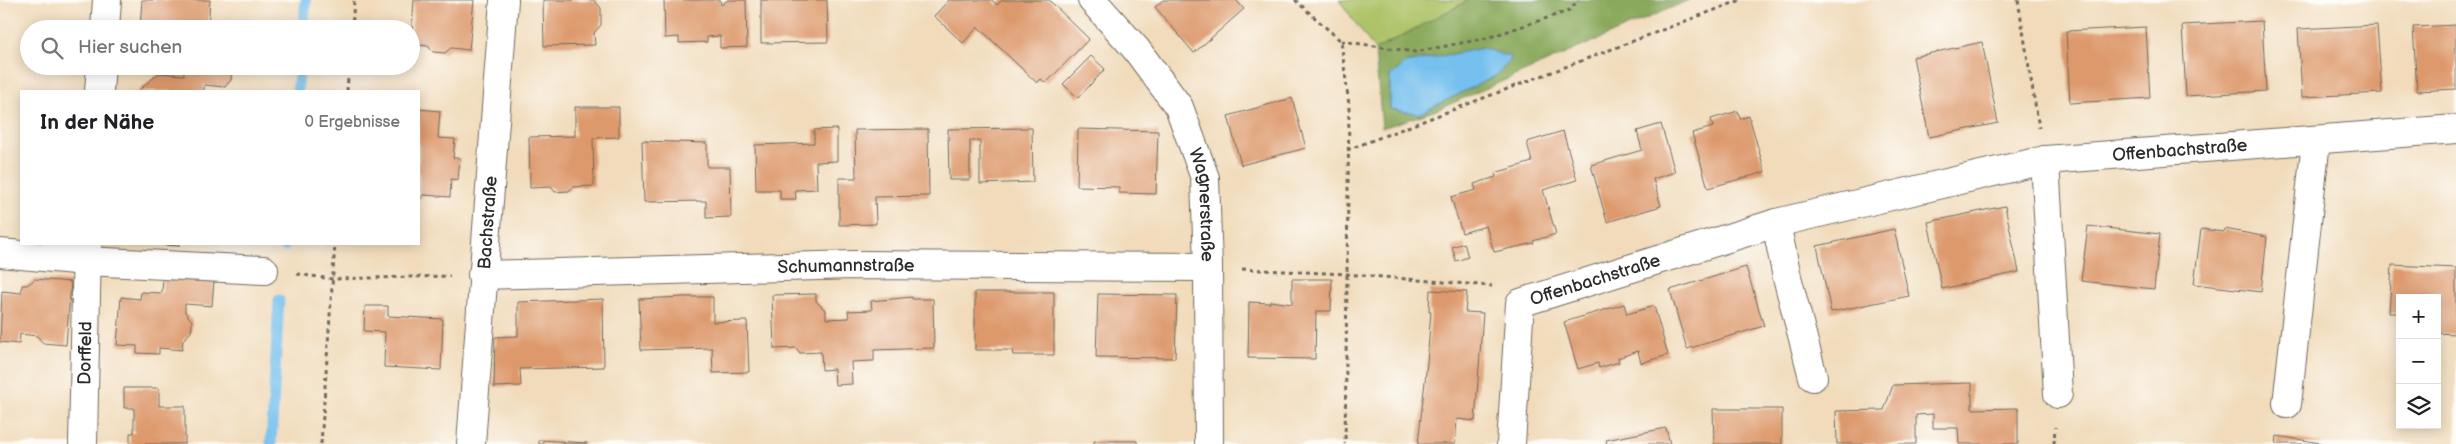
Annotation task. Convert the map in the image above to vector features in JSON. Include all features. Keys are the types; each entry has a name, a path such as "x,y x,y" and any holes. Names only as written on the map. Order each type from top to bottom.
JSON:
{"street":[{"path":"105,20 107,0"},
{"name":"Bachstraße","path":"471,444 482,275 504,0"},
{"name":"Wagnerstraße","path":"1092,0 1136,49 1179,107 1205,178 1208,267 1209,444"},
{"path":"100,90 101,75"},
{"name":"Offenbachstraße","path":"1511,444 1520,303 1776,223 2045,160 2456,129"},
{"path":"2287,404 2316,141"},
{"path":"2045,160 2058,394"},
{"path":"1776,223 1787,277 1814,377"},
{"path":"0,253 86,252 264,270"},
{"name":"Dorffeld","path":"83,444 86,252"},
{"name":"Schumannstraße","path":"482,275 854,265 1208,267"}],"path":[{"path":"353,20 354,0"},
{"path":"1295,0 1341,41 1415,52 1488,38 1568,11 1579,0"},
{"path":"1347,150 1741,0"},
{"path":"2018,0 2045,160"},
{"path":"1341,41 1349,105 1345,444"},
{"path":"347,90 348,75"},
{"path":"321,444 335,245"},
{"path":"1208,267 1346,274 1498,286 1520,303"},
{"path":"264,270 332,278 482,275"}],"green space":[{"path":"1339,0 1469,0 1375,50"},
{"path":"1469,0 1689,0 1434,111 1382,128 1375,50","holes":["1497,75 1419,114 1390,109 1390,76"]}],"water":[{"path":"1483,48 1512,58 1497,75 1419,114 1390,109 1390,76 1406,63"}],"building":[{"path":"142,0 210,0 209,20 141,20"},
{"path":"414,0 474,0 469,50 451,48 445,53 433,52 428,46 420,45 420,20 413,20"},
{"path":"543,0 594,0 601,8 601,25 594,33 595,45 544,46"},
{"path":"664,0 720,0 721,5 728,0 746,0 747,47 720,48 720,36 707,37 707,42 679,43 679,37 665,38"},
{"path":"761,0 827,0 828,42 761,43"},
{"path":"949,0 992,0 997,5 1002,0 1049,0 1089,39 1046,83 1041,79 1037,83 978,27 963,43 934,16"},
{"path":"1163,0 1236,0 1244,9 1194,53 1155,7"},
{"path":"2262,21 2266,91 2186,96 2182,25"},
{"path":"2377,25 2382,93 2302,97 2298,29"},
{"path":"2456,25 2456,89 2417,91 2413,27"},
{"path":"2146,27 2150,98 2070,103 2066,31"},
{"path":"1982,42 1998,123 1929,137 1913,57"},
{"path":"1091,56 1105,69 1078,98 1063,84"},
{"path":"157,75 231,75 231,80 225,87 204,85 204,90 139,90"},
{"path":"1292,98 1306,148 1241,165 1228,116"},
{"path":"575,107 619,107 619,137 593,138 594,186 573,187 569,191 555,192 551,187 530,188 529,137 575,136"},
{"path":"420,109 440,111 438,138 455,139 453,158 460,158 458,180 451,179 450,197 424,195 420,199"},
{"path":"1738,111 1740,119 1749,116 1765,172 1708,188 1692,133 1713,127 1711,119"},
{"path":"1661,124 1675,172 1653,179 1661,206 1607,222 1591,165 1642,150 1637,131"},
{"path":"1032,128 1033,182 980,184 980,141 970,141 970,180 949,180 948,129"},
{"path":"837,129 837,161 816,162 817,189 795,190 796,199 780,199 780,190 756,190 755,145 814,143 814,130"},
{"path":"928,129 929,196 875,197 876,224 839,225 839,178 856,178 855,130"},
{"path":"1078,129 1158,131 1156,194 1119,193 1119,187 1077,186"},
{"path":"1563,131 1577,180 1543,190 1556,234 1533,241 1534,243 1494,252 1486,226 1462,233 1451,197 1476,190 1474,184 1496,177 1495,173 1532,162 1527,142"},
{"path":"642,141 707,143 707,167 730,167 731,217 706,218 706,201 644,202"},
{"path":"2005,206 2019,272 1942,289 1928,222"},
{"path":"2088,226 2160,234 2154,289 2081,281"},
{"path":"1894,229 1909,296 1831,312 1817,246"},
{"path":"2201,229 2224,232 2225,229 2267,237 2261,292 2194,284"},
{"path":"1464,243 1468,257 1456,261 1452,247"},
{"path":"2392,265 2456,268 2456,334 2441,333 2441,294 2396,294 2396,313 2389,313"},
{"path":"1746,267 1764,326 1687,349 1670,290"},
{"path":"163,276 214,280 212,306 185,304 185,312 192,321 192,326 191,332 183,340 182,350 159,348 159,354 137,353 137,346 117,345 121,297 140,299 141,292 162,293"},
{"path":"35,279 71,282 66,345 43,343 37,336 20,334 19,344 0,342 2,291 21,293 22,285 27,285"},
{"path":"1292,279 1332,279 1331,311 1316,311 1315,359 1248,358 1249,302 1270,303 1270,301 1292,304"},
{"path":"1430,290 1467,292 1465,312 1483,313 1475,421 1457,419 1455,444 1418,444 1427,363 1431,311 1429,311"},
{"path":"975,292 1054,292 1054,355 1013,355 1012,350 975,350"},
{"path":"816,294 816,301 826,311 826,319 849,318 848,311 872,310 871,301 912,297 912,299 933,299 934,348 874,350 874,361 851,362 852,384 835,385 834,369 822,370 821,352 800,353 796,348 774,349 772,295"},
{"path":"1098,294 1177,295 1175,358 1096,357"},
{"path":"713,297 713,322 747,321 749,372 713,373 712,348 641,350 639,299"},
{"path":"603,299 604,367 520,369 521,386 494,387 495,337 518,336 518,302"},
{"path":"1624,304 1627,314 1654,306 1668,355 1641,363 1638,351 1618,358 1619,362 1599,368 1598,363 1578,369 1564,322"},
{"path":"365,306 388,306 388,316 443,319 441,370 384,367 385,332 364,331"},
{"path":"1972,383 1972,409 2018,408 2018,444 1959,444 1958,428 1933,428 1933,414 1916,415 1916,444 1837,444 1836,411 1884,410 1893,385"},
{"path":"124,388 159,388 159,406 185,406 185,444 130,444 130,433 134,433 134,408 124,408"},
{"path":"1713,409 1782,409 1782,444 1714,444"},
{"path":"1666,428 1670,444 1607,444 1606,440"},
{"path":"2277,436 2321,443 2321,444 2276,444"},
{"path":"539,440 587,443 587,444 539,444"},
{"path":"1094,441 1137,441 1137,444 1094,444"}],"waterway":[{"path":"304,20 306,0"},
{"path":"297,90 299,75"},
{"path":"271,444 279,300"}]}
